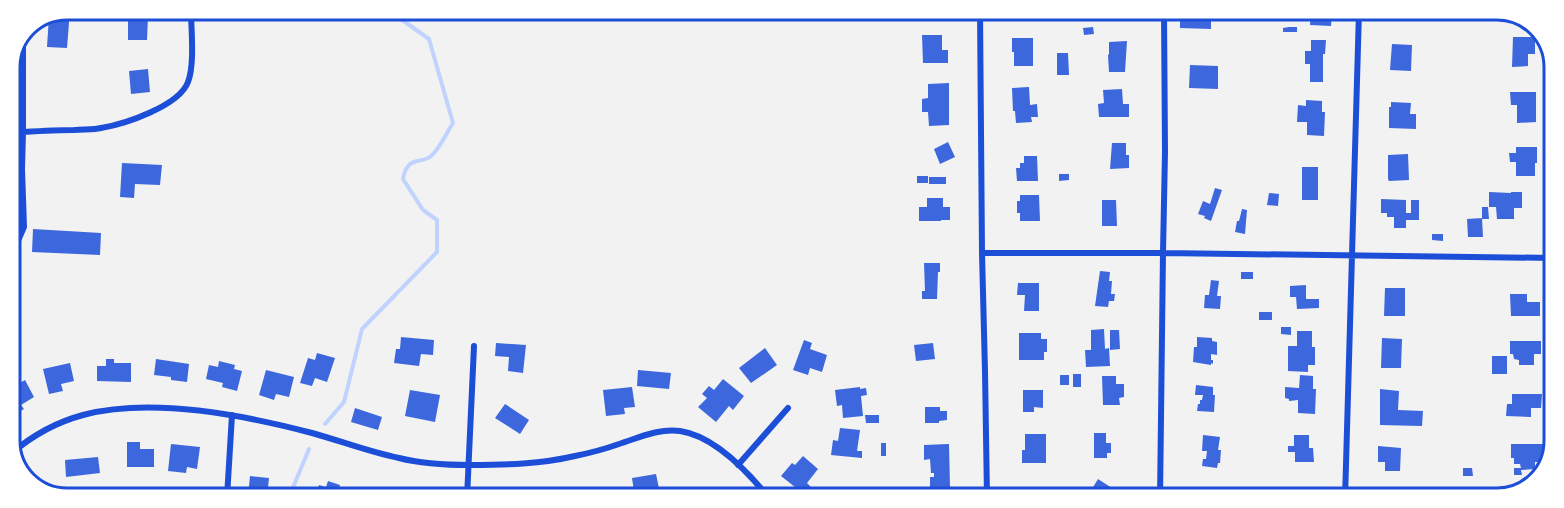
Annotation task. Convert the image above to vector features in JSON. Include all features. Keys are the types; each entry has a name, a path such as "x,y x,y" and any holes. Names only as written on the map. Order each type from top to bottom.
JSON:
{"street":[{"path":"23,132 100,128 143,115 169,103 179,96 188,82 191,70 191,19"},
{"path":"980,19 987,488"},
{"path":"1160,488 1162,253 1166,152 1164,19"},
{"path":"1345,488 1359,19"},
{"path":"19,237 24,227 23,48"},
{"path":"982,253 1544,258"},
{"path":"468,488 474,346"},
{"path":"738,465 788,408"},
{"path":"20,446 53,426 83,415 116,410 174,409 232,415 313,433 375,453 402,459 469,465 552,461 586,454 655,432 671,430 692,434 706,440 738,465 760,488"},
{"path":"228,488 232,415"}],"building":[{"path":"69,19 67,48 47,47 49,23"},
{"path":"128,19 148,19 147,40 128,40"},
{"path":"1180,19 1211,19 1211,29 1180,28"},
{"path":"1310,19 1331,19 1331,26 1310,25"},
{"path":"1093,27 1094,34 1084,35 1083,28"},
{"path":"1297,27 1297,32 1283,32 1283,28"},
{"path":"922,35 942,35 942,50 948,50 948,63 923,63"},
{"path":"1513,37 1534,37 1535,54 1528,54 1528,66 1512,67"},
{"path":"1012,38 1033,38 1033,66 1014,66"},
{"path":"1311,40 1326,40 1325,54 1323,54 1323,82 1310,82 1310,64 1305,64 1305,51 1311,51"},
{"path":"1127,41 1125,72 1109,72 1109,42"},
{"path":"1392,44 1412,45 1411,71 1390,70"},
{"path":"1057,53 1068,53 1069,75 1057,75"},
{"path":"1190,65 1218,66 1218,89 1189,88"},
{"path":"148,69 150,92 131,94 129,71"},
{"path":"949,83 949,125 929,126 928,112 922,112 922,99 928,98 928,84"},
{"path":"1029,87 1030,105 1037,104 1038,117 1031,117 1032,122 1016,123 1012,88"},
{"path":"1122,89 1123,104 1129,104 1129,117 1099,117 1098,104 1104,103 1103,90"},
{"path":"1510,92 1536,92 1536,122 1517,123 1517,105 1511,105"},
{"path":"1306,100 1322,101 1322,112 1325,112 1324,136 1307,135 1307,122 1297,122 1298,105 1306,106"},
{"path":"1391,102 1411,103 1410,114 1416,114 1416,129 1389,128"},
{"path":"948,142 955,157 940,164 934,149"},
{"path":"1112,143 1126,143 1129,168 1110,169"},
{"path":"1516,147 1537,147 1535,176 1516,176 1516,162 1510,162 1509,153 1516,153"},
{"path":"1408,154 1409,180 1389,181 1388,155"},
{"path":"1024,156 1037,156 1038,181 1017,181 1016,168 1020,168 1020,163 1024,163"},
{"path":"122,163 162,165 160,185 135,184 134,198 120,197"},
{"path":"1302,167 1318,167 1318,200 1302,200"},
{"path":"1059,174 1069,174 1069,180 1059,181"},
{"path":"917,176 928,176 928,183 917,183"},
{"path":"929,177 946,177 946,184 929,184"},
{"path":"1215,188 1222,190 1211,221 1198,214 1203,201 1210,204"},
{"path":"1489,192 1522,192 1522,208 1514,208 1514,219 1497,219 1496,207 1489,207"},
{"path":"1269,193 1279,194 1278,206 1267,205"},
{"path":"1020,195 1039,195 1040,221 1020,221 1017,201 1020,201"},
{"path":"927,198 943,198 943,207 950,207 950,220 919,221 919,207 927,207"},
{"path":"1381,199 1406,200 1406,213 1411,213 1411,200 1419,200 1419,220 1406,220 1406,228 1394,228 1394,217 1387,217 1387,213 1381,213"},
{"path":"1102,200 1116,200 1117,226 1102,226"},
{"path":"1482,207 1488,207 1489,219 1482,219"},
{"path":"1242,209 1247,210 1245,234 1235,232"},
{"path":"1482,218 1483,237 1468,237 1467,219"},
{"path":"33,229 101,233 100,255 32,252"},
{"path":"1432,234 1443,234 1443,241 1432,240"},
{"path":"924,263 940,263 937,299 922,299 922,291 925,291"},
{"path":"1100,271 1110,272 1111,294 1115,294 1114,301 1109,301 1108,307 1095,306"},
{"path":"1241,272 1253,272 1253,279 1241,279"},
{"path":"1211,280 1219,281 1217,296 1221,296 1220,309 1204,308 1205,295 1209,295"},
{"path":"1018,283 1039,283 1039,311 1024,311 1025,295 1017,295"},
{"path":"1306,285 1306,299 1319,299 1319,308 1297,309 1296,297 1290,297 1290,286"},
{"path":"1385,288 1405,288 1405,316 1384,316"},
{"path":"1510,294 1527,294 1527,302 1540,302 1540,316 1511,316"},
{"path":"1259,312 1272,312 1272,320 1259,320"},
{"path":"1281,327 1291,327 1291,335 1281,334"},
{"path":"1104,329 1105,349 1109,348 1110,366 1086,367 1085,350 1091,350 1091,330"},
{"path":"1110,330 1119,330 1120,349 1110,350"},
{"path":"1297,331 1312,331 1315,365 1308,365 1308,372 1288,371 1288,346 1297,346"},
{"path":"1019,333 1041,333 1041,339 1047,339 1047,352 1044,352 1044,360 1019,360"},
{"path":"401,337 434,340 433,355 421,354 419,366 394,363 396,349 400,349"},
{"path":"1197,337 1212,338 1212,341 1217,342 1217,355 1211,354 1213,364 1193,362"},
{"path":"1382,338 1402,339 1401,368 1381,368"},
{"path":"804,340 812,343 810,349 827,355 822,372 810,368 808,375 793,370"},
{"path":"1510,341 1541,341 1541,354 1534,354 1534,365 1519,365 1519,360 1514,359 1513,354 1510,354"},
{"path":"496,343 526,345 523,373 508,371 509,357 495,356"},
{"path":"933,343 935,359 916,361 914,345"},
{"path":"765,348 777,365 751,383 739,368"},
{"path":"317,353 335,358 327,382 315,378 312,386 300,383 308,358 315,360"},
{"path":"1492,356 1507,356 1507,374 1492,374"},
{"path":"106,359 114,359 114,363 131,363 131,382 97,381 97,366 106,366"},
{"path":"156,359 189,364 187,382 154,375"},
{"path":"219,361 235,365 234,369 242,371 237,391 222,387 223,383 206,379 209,365 218,367"},
{"path":"70,363 74,381 61,384 63,391 49,394 43,369"},
{"path":"266,370 294,377 289,397 276,394 274,400 259,395"},
{"path":"638,370 671,373 669,389 637,386"},
{"path":"1073,374 1081,374 1081,387 1073,387"},
{"path":"1060,375 1069,375 1069,385 1060,385"},
{"path":"1300,375 1313,376 1313,389 1316,389 1315,414 1298,413 1298,400 1289,401 1285,398 1285,387 1299,388"},
{"path":"1102,376 1116,376 1116,384 1124,384 1124,397 1119,398 1120,405 1103,405"},
{"path":"723,379 744,396 733,410 729,406 716,422 698,407 707,398 702,394 709,386 714,390"},
{"path":"25,380 34,397 21,405 24,409 20,411 20,383"},
{"path":"1196,385 1213,387 1214,412 1197,411 1203,395 1195,395"},
{"path":"632,387 635,407 624,408 625,414 606,416 603,390"},
{"path":"860,387 860,389 866,388 867,395 861,396 863,416 843,418 842,405 837,406 835,390"},
{"path":"1380,389 1399,391 1398,410 1423,411 1422,426 1380,425"},
{"path":"410,390 440,395 435,422 405,416"},
{"path":"1023,390 1043,390 1043,408 1034,407 1034,412 1023,412"},
{"path":"1512,394 1542,394 1541,408 1531,408 1531,417 1506,416 1507,404 1512,404"},
{"path":"505,404 529,420 520,434 495,418"},
{"path":"925,407 940,407 940,411 947,411 947,420 939,421 939,423 925,423"},
{"path":"355,408 382,417 378,430 351,422"},
{"path":"865,415 879,415 879,423 866,423"},
{"path":"840,428 860,430 857,451 862,451 862,458 831,455 833,440 838,441"},
{"path":"1094,433 1106,433 1106,443 1111,443 1111,453 1107,453 1107,458 1094,458"},
{"path":"1025,434 1046,434 1046,463 1022,463"},
{"path":"1203,435 1220,437 1218,450 1221,450 1220,463 1217,468 1202,466 1207,451 1202,451"},
{"path":"1294,435 1309,435 1309,448 1313,448 1314,462 1295,462 1295,452 1288,452 1288,446 1294,446"},
{"path":"127,442 140,442 140,449 154,449 154,467 127,467"},
{"path":"881,443 886,443 886,456 881,456"},
{"path":"171,444 200,447 197,469 187,467 186,473 168,471"},
{"path":"949,444 950,487 930,487 930,477 934,477 934,473 931,473 930,459 924,460 924,445"},
{"path":"1511,444 1543,444 1540,462 1535,462 1535,469 1521,470 1522,475 1514,475 1514,468 1521,468 1520,464 1514,464 1514,458 1511,458"},
{"path":"1378,446 1401,448 1400,471 1385,471 1385,462 1378,462"},
{"path":"803,456 818,469 807,483 810,488 796,488 781,476 792,463 795,465"},
{"path":"98,457 100,473 66,477 65,460"},
{"path":"1463,468 1472,468 1473,476 1463,476"},
{"path":"656,474 659,488 634,488 632,478"},
{"path":"250,476 269,478 268,488 249,488"},
{"path":"1098,479 1112,488 1093,488"},
{"path":"328,481 340,485 339,488 318,488 319,485 326,487"}],"waterway":[{"path":"325,424 344,402 362,329 437,252 437,220 423,210 403,179 408,166 434,153 453,123 429,39 401,19"},
{"path":"293,488 309,449"}]}
